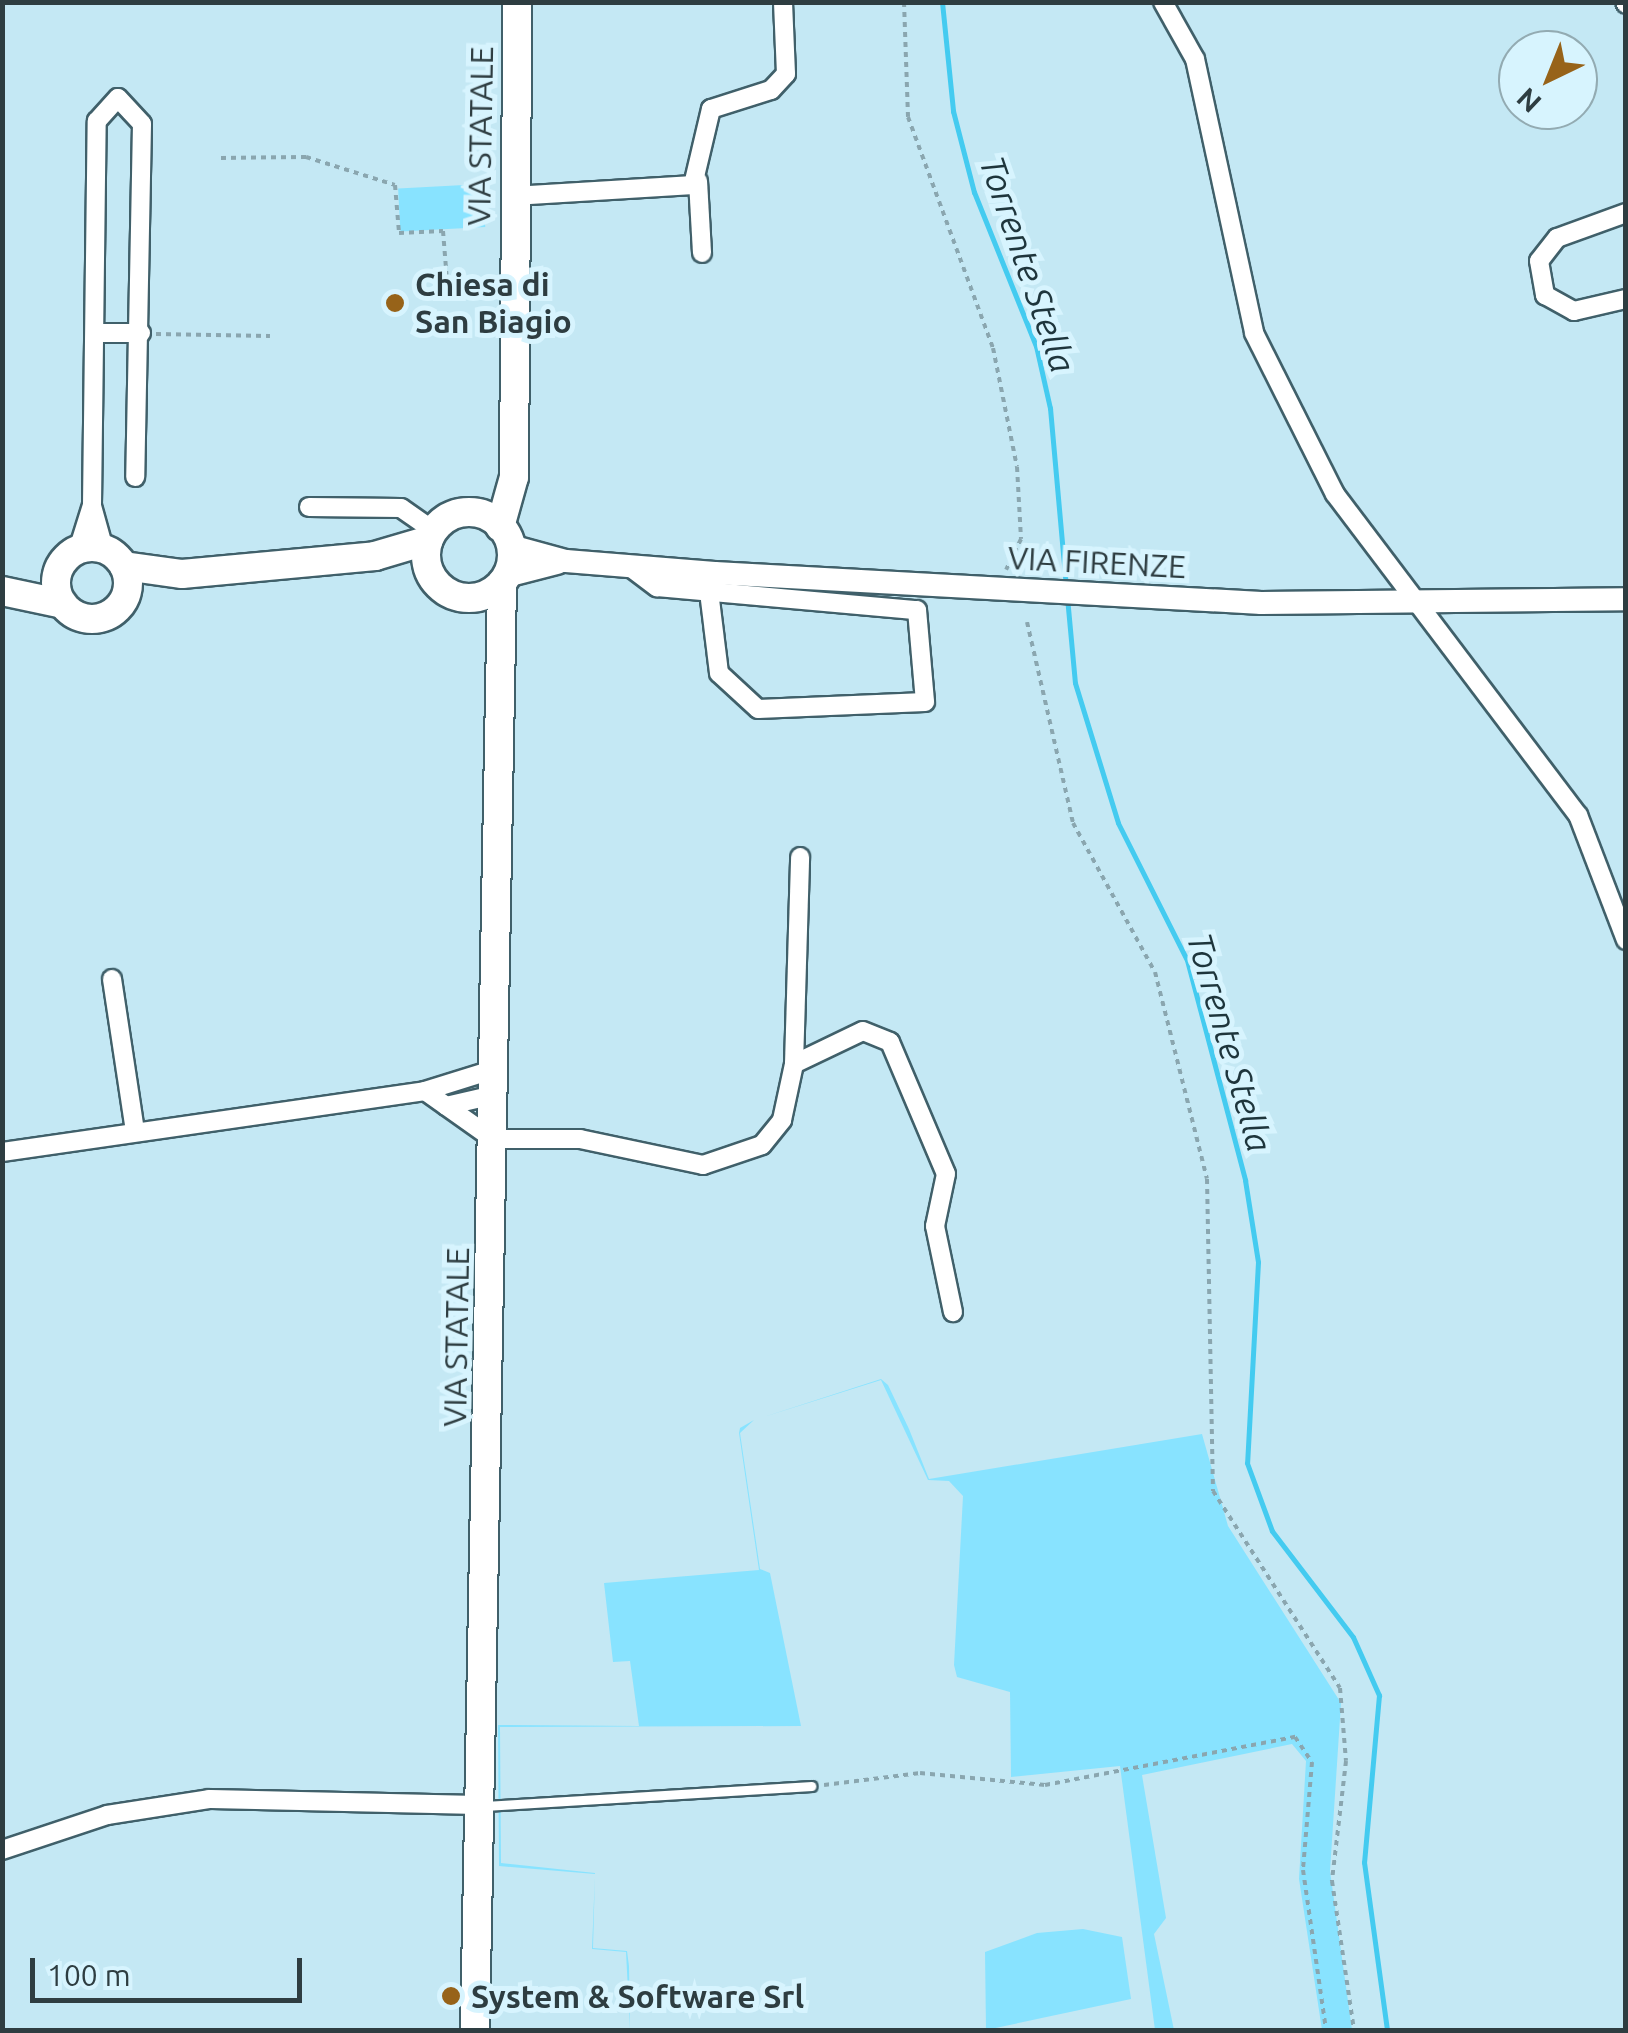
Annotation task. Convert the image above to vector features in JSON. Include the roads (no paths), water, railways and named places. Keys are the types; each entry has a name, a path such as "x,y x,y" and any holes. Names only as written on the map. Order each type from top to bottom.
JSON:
{"main road":[{"name":"VIA STATALE","path":"497,529 511,450 517,2"},
{"path":"2,590 63,604 93,619 124,599 182,574 375,556 431,535 451,516 497,529 504,579 466,598"},
{"path":"430,572 431,535"},
{"path":"102,555 124,599"},
{"path":"2,590 102,555 182,574"},
{"path":"375,556 430,572 466,598 507,645"},
{"path":"58,570 63,604"},
{"name":"VIA STATALE","path":"475,2030 507,645 504,579"}],"street":[{"path":"702,254 698,181 711,108 771,90 786,74 783,2"},
{"path":"1163,2 1195,59 1254,333 1335,494 1414,606 1578,815 1626,940"},
{"path":"102,555 92,505 97,121 118,98 136,108 142,124 141,333 135,477"},
{"path":"514,196 672,192 698,181"},
{"path":"1626,213 1557,238 1539,261 1545,295 1574,311 1626,298"},
{"path":"96,333 141,333"},
{"path":"309,507 401,508 431,535"},
{"path":"497,529 566,561"},
{"path":"504,579 566,561"},
{"name":"VIA FIRENZE","path":"566,561 1110,596 1414,606 1626,599"},
{"path":"628,566 658,587 917,610 925,702 758,710 718,673 709,592"},
{"path":"425,1092 493,1139 580,1139 680,1163 728,1161 774,1134 794,1064 800,857"},
{"path":"112,979 135,1131"},
{"path":"794,1064 863,1031 890,1042 946,1174 935,1226 953,1312"},
{"path":"2,1152 495,1082"},
{"path":"446,1106 495,1082"},
{"path":"2,1850 106,1815 209,1798 480,1806"}],"lane":[{"path":"480,1806 584,1806 812,1786"}],"waterway":[{"name":"Torrente Stella","path":"942,2 953,111 974,192 1036,346 1050,408 1066,586"},
{"name":"Torrente Stella","path":"1067,597 1075,683 1118,823 1187,960 1245,1180 1258,1262 1247,1463 1272,1531 1353,1637 1379,1695 1364,1862 1387,2030"}],"place":[{"name":"Chiesa di San Biagio","path":"395,303"},
{"name":"System & Software Srl","path":"451,1996"}]}
